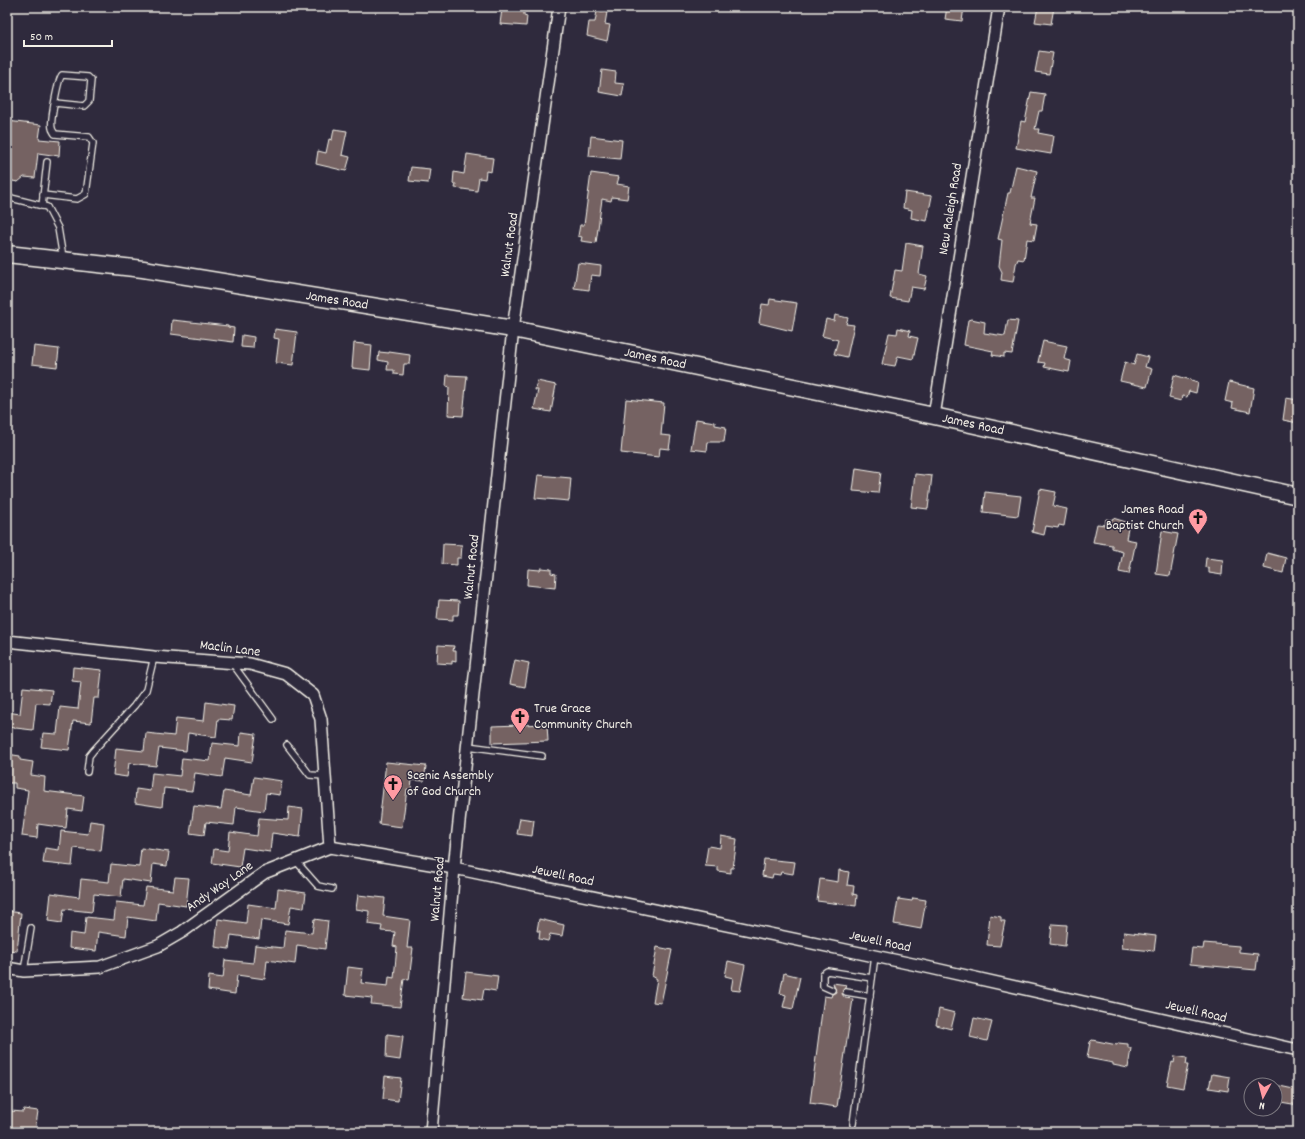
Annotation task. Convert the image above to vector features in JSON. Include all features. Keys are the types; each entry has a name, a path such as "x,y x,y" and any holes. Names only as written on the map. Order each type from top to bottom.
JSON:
{"main road":[{"name":"James Road","path":"7,254 143,269 513,329 934,416 1298,496"}],"street":[{"name":"Walnut Road","path":"431,1132 454,868 513,329 559,7"},
{"name":"New Raleigh Road","path":"934,416 999,7"},
{"name":"Maclin Lane","path":"7,641 250,664 286,674 313,695 321,719 330,848"},
{"path":"330,848 454,868"},
{"name":"Andy Way Lane","path":"7,968 24,971 100,967 158,946 182,932 264,873 330,848"},
{"name":"Jewell Road","path":"454,868 875,956 1298,1050"}],"lane":[{"path":"44,195 77,199 86,194 92,143 88,137 55,134 52,128 55,103 59,78 62,74 88,77 91,80 89,101 84,106 55,103"},
{"path":"42,206 47,162"},
{"path":"7,197 47,207 58,228 63,260"},
{"path":"87,772 89,756 134,706 146,690 154,656"},
{"path":"232,663 272,719"},
{"path":"287,745 310,775 325,776"},
{"path":"468,746 542,756"},
{"path":"296,862 318,886 332,889"},
{"path":"24,971 32,928"},
{"path":"853,1124 875,956"},
{"path":"832,990 823,986 823,974 827,971 872,978"},
{"path":"846,992 870,996"}],"building":[{"path":"947,7 964,7 962,21 945,19"},
{"path":"1038,7 1054,7 1051,24 1035,22"},
{"path":"502,9 524,11 524,15 527,16 526,26 500,24"},
{"path":"597,11 607,12 605,24 610,25 607,41 587,36 589,22 595,22"},
{"path":"1039,51 1053,53 1049,74 1035,72"},
{"path":"602,70 616,72 615,83 624,84 622,96 599,92"},
{"path":"1031,92 1045,94 1042,111 1039,111 1035,129 1039,129 1038,133 1054,136 1051,154 1016,148 1021,121 1025,122"},
{"path":"7,121 41,125 39,139 60,141 59,156 38,153 35,178 24,177 18,182 7,180"},
{"path":"334,129 347,131 342,155 350,157 346,171 316,164 318,151 326,153 329,139 332,140"},
{"path":"591,136 622,140 620,159 589,156"},
{"path":"467,154 493,158 491,172 486,171 485,179 479,178 477,191 455,188 456,184 453,184 454,172 464,174"},
{"path":"1016,166 1037,171 1031,198 1035,198 1030,223 1037,224 1034,240 1027,239 1024,260 1018,259 1013,282 1001,280 1002,272 999,266 1002,240 998,239 1008,193 1010,193"},
{"path":"411,167 430,169 428,183 409,181"},
{"path":"591,173 619,177 617,184 629,186 627,199 612,197 611,201 602,199 596,243 581,241 582,237 578,236 580,225 584,225"},
{"path":"905,192 932,196 927,221 911,218 912,210 903,208"},
{"path":"906,243 923,246 919,274 927,276 924,289 911,287 908,301 890,298 895,270 902,271"},
{"path":"578,263 601,266 600,276 591,275 589,290 574,288"},
{"path":"770,299 797,303 792,331 759,323 762,304 769,305"},
{"path":"835,315 848,318 846,324 854,325 847,357 834,354 838,340 822,336 826,319 834,321"},
{"path":"971,319 985,322 984,333 1005,336 1008,320 1018,321 1012,354 1004,353 1004,357 992,355 993,351 964,345 968,320"},
{"path":"172,320 228,326 234,328 233,342 171,334"},
{"path":"898,328 910,331 909,336 918,338 913,359 898,356 895,366 882,364 889,333 897,334"},
{"path":"275,329 297,332 293,365 276,363 279,339 274,338"},
{"path":"242,335 254,337 253,348 241,347"},
{"path":"1043,341 1067,346 1064,359 1071,361 1069,372 1044,367 1045,363 1038,362"},
{"path":"354,343 372,345 370,370 352,368"},
{"path":"34,346 59,349 57,367 32,364"},
{"path":"379,352 410,355 409,364 404,364 403,375 394,374 394,370 387,370 388,362 378,360"},
{"path":"1137,354 1148,357 1145,367 1152,369 1147,387 1120,381 1125,362 1134,365"},
{"path":"447,375 467,376 463,416 448,415 449,387 446,386"},
{"path":"1174,375 1198,382 1196,393 1189,391 1187,397 1182,396 1181,401 1169,398"},
{"path":"537,381 556,385 551,412 534,409 538,390 535,390"},
{"path":"1229,382 1254,388 1250,412 1232,408 1233,403 1225,401"},
{"path":"1286,398 1298,400 1298,423 1283,420"},
{"path":"626,399 664,403 661,435 671,436 669,449 660,448 659,457 621,453"},
{"path":"696,419 715,422 715,425 726,427 724,442 708,442 707,451 691,449"},
{"path":"856,468 881,472 878,493 853,491"},
{"path":"915,474 932,476 928,509 911,507"},
{"path":"538,475 571,478 569,501 535,498"},
{"path":"1040,489 1056,492 1053,506 1067,509 1064,526 1059,525 1058,528 1046,526 1044,535 1032,532"},
{"path":"985,492 1021,496 1018,516 983,512"},
{"path":"1113,518 1129,523 1126,539 1136,541 1129,574 1119,572 1123,552 1112,549 1112,545 1093,542 1097,524 1105,525 1106,519 1112,520"},
{"path":"1162,531 1178,534 1170,576 1156,574"},
{"path":"443,544 462,545 461,558 457,558 457,565 442,564"},
{"path":"1267,553 1286,558 1283,573 1264,568"},
{"path":"1206,558 1223,560 1222,575 1209,573 1209,569 1205,567"},
{"path":"541,568 551,569 551,573 556,574 555,588 527,585 528,569 540,570"},
{"path":"439,600 459,601 458,615 453,615 453,620 437,619"},
{"path":"438,645 454,646 453,651 456,651 456,662 452,661 452,664 437,663"},
{"path":"515,660 529,663 525,687 510,684"},
{"path":"73,667 102,670 99,698 94,698 91,723 73,721 69,750 41,747 43,733 57,734 60,707 78,709 81,682 72,681"},
{"path":"23,687 52,690 50,704 36,703 33,730 7,727 7,712 20,714"},
{"path":"206,702 234,706 232,720 218,719 216,737 188,733 186,751 159,748 156,766 129,763 127,777 113,775 116,748 144,751 146,733 174,736 176,718 204,721"},
{"name":"True Grace Community Church","path":"547,724 548,741 492,743 492,726"},
{"path":"241,732 256,734 252,762 225,758 222,777 195,773 192,791 164,788 162,807 135,803 136,789 150,791 152,773 180,776 182,758 210,761 212,743 240,746"},
{"path":"7,754 20,756 20,760 33,762 31,775 45,777 44,791 84,796 82,811 68,809 66,828 38,824 37,838 22,836 28,790 15,788 15,783 7,783"},
{"name":"Scenic Assembly of God Church","path":"386,762 426,766 424,781 412,780 411,790 407,789 402,827 379,824"},
{"path":"254,777 282,781 280,795 266,793 264,811 236,807 234,825 206,822 204,835 190,833 194,806 221,809 224,791 251,795"},
{"path":"289,807 303,809 300,837 272,833 270,852 243,848 240,867 212,863 214,849 228,851 230,832 257,836 259,818 288,820"},
{"path":"520,818 534,820 532,836 517,834"},
{"path":"90,821 104,823 101,851 74,848 72,866 43,863 45,848 59,850 61,831 88,834"},
{"path":"721,836 737,839 731,873 718,871 718,867 705,866 708,846 720,848"},
{"path":"141,848 169,852 167,866 153,864 151,883 123,879 121,897 94,894 92,912 64,909 62,923 48,921 51,893 79,897 81,879 109,882 111,864 139,867"},
{"path":"764,859 795,862 793,874 781,872 780,875 773,874 772,878 762,876"},
{"path":"839,870 849,872 847,885 854,886 853,894 857,895 856,906 817,901 820,879 838,882"},
{"path":"175,877 189,878 186,906 158,902 156,921 128,917 126,936 98,932 96,951 69,948 70,933 84,935 86,917 114,920 116,902 143,905 146,887 173,890"},
{"path":"278,889 306,893 304,908 291,906 288,924 261,920 259,939 231,935 229,949 215,947 218,919 246,923 248,904 276,908"},
{"path":"358,895 385,898 383,916 410,920 407,948 413,948 409,980 404,979 400,1007 371,1004 372,998 345,995 348,967 363,969 361,983 388,986 389,977 394,978 397,947 393,946 395,932 381,931 382,926 368,924 369,911 356,909"},
{"path":"913,898 926,900 921,929 894,924 898,899 912,901"},
{"path":"7,911 21,913 17,951 7,950"},
{"path":"990,915 1001,917 1001,921 1005,921 1000,946 987,945"},
{"path":"314,919 328,921 325,949 297,945 295,964 267,960 265,979 237,975 235,994 208,990 209,976 223,978 225,960 253,963 255,945 283,948 285,930 312,933"},
{"path":"539,919 564,925 562,936 550,934 548,941 539,939 540,931 537,931"},
{"path":"1052,924 1067,925 1065,946 1050,944"},
{"path":"1124,932 1156,936 1154,951 1122,948"},
{"path":"1204,943 1239,946 1239,952 1258,954 1256,970 1190,964 1192,948 1203,949"},
{"path":"657,947 672,950 661,1003 653,1002 657,979 652,976"},
{"path":"728,961 745,965 740,991 731,990 733,978 725,976"},
{"path":"466,972 498,976 496,991 484,989 482,1000 463,997"},
{"path":"784,973 800,977 793,1009 783,1007 786,995 780,993"},
{"path":"833,983 847,985 842,994 845,998 853,999 837,1107 810,1103 824,996 831,997 832,994 836,992"},
{"path":"939,1009 955,1013 951,1029 936,1025"},
{"path":"974,1018 992,1022 987,1041 970,1037"},
{"path":"387,1034 403,1036 400,1060 386,1058"},
{"path":"1092,1040 1117,1045 1118,1043 1128,1044 1128,1048 1131,1048 1128,1068 1113,1065 1113,1063 1087,1058 1090,1042"},
{"path":"1175,1056 1187,1058 1186,1065 1188,1065 1183,1088 1167,1085 1172,1062 1174,1063"},
{"path":"1212,1074 1230,1077 1228,1091 1209,1088"},
{"path":"385,1076 401,1078 398,1101 383,1099"},
{"path":"1283,1087 1298,1090 1298,1105 1283,1102"},
{"path":"24,1109 38,1111 35,1132 9,1132 11,1111 23,1112"}],"place":[{"name":"James Road Baptist Church","path":"1198,535"},
{"name":"True Grace Community Church","path":"520,734"},
{"name":"Scenic Assembly of God Church","path":"393,801"}]}
